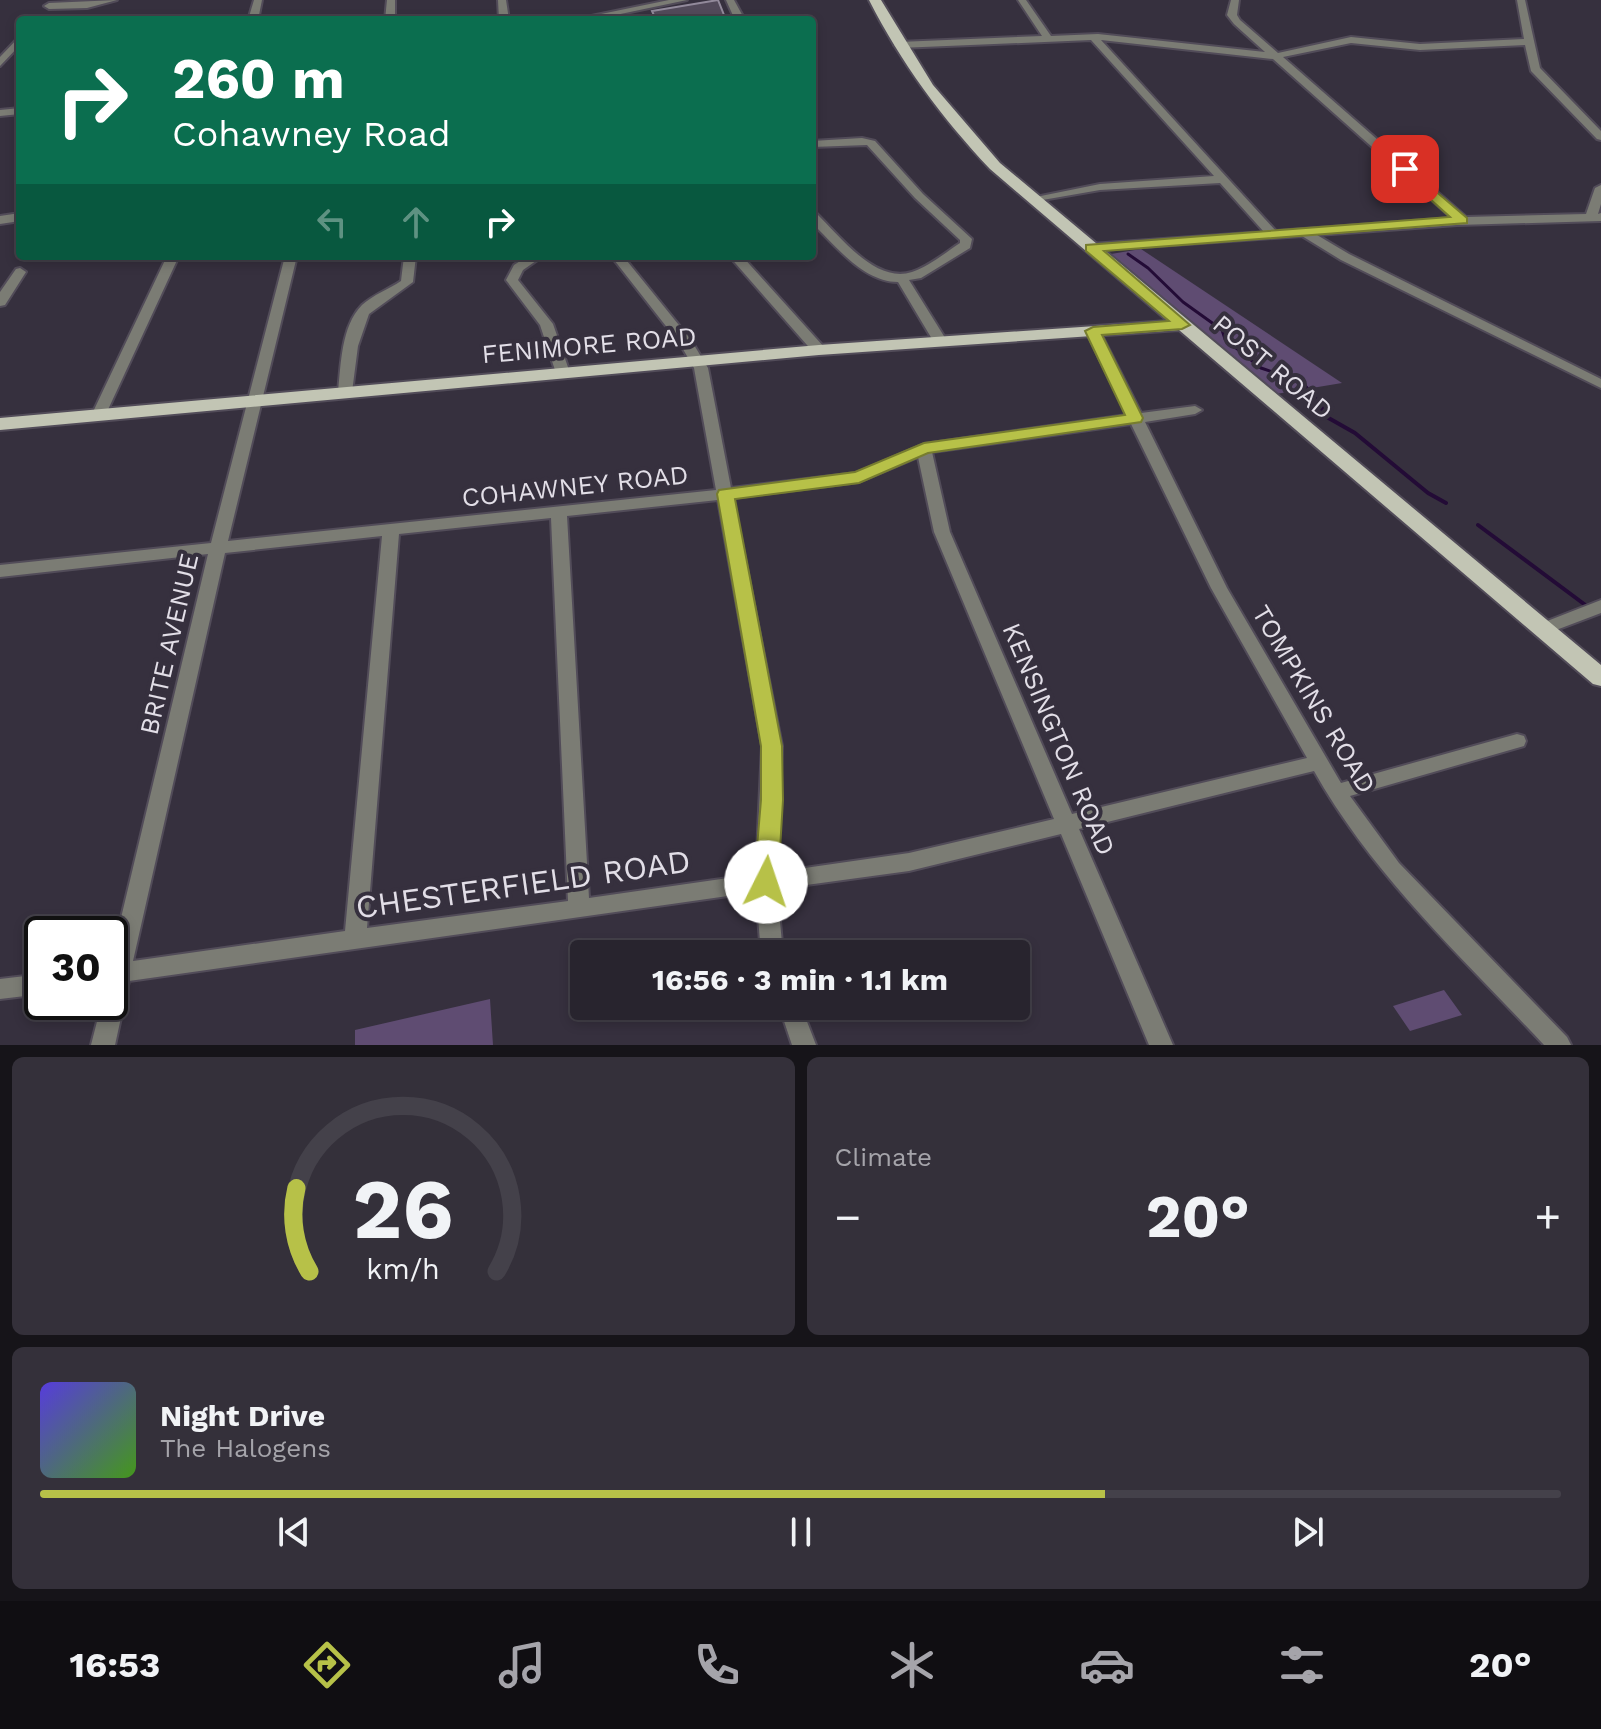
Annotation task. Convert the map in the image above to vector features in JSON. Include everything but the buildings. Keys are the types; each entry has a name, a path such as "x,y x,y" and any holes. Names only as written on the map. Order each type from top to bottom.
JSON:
{"main road":[{"name":"POST ROAD","path":"875,0 899,45 971,141 1091,248 1601,678"},
{"name":"FENIMORE ROAD","path":"0,424 819,350 1182,325"}],"street":[{"path":"49,6 87,5 113,0"},
{"path":"617,16 683,0"},
{"path":"1022,0 1048,39"},
{"path":"1235,0 1234,18 1462,220"},
{"path":"1521,0 1531,61 1540,76 1601,137"},
{"path":"899,45 1093,37 1276,56 1303,53 1351,40 1420,47 1528,42"},
{"path":"1093,37 1272,233"},
{"path":"0,63 16,44"},
{"path":"816,144 866,141 876,147 919,196 966,239 965,247 903,280 874,273 816,220"},
{"path":"1035,200 1100,187 1222,179"},
{"path":"1091,248 1462,220 1596,216 1601,188"},
{"path":"1302,231 1335,252 1601,384"},
{"path":"99,414 171,260"},
{"name":"BRITE AVENUE","path":"128,920 290,260"},
{"path":"345,392 353,340 361,316 367,307 407,282 410,260"},
{"path":"531,260 518,268 512,280 546,324 563,373"},
{"path":"620,260 686,343 701,368 772,746 766,882 770,940"},
{"path":"739,260 819,350"},
{"path":"0,302 20,272"},
{"path":"903,280 940,341"},
{"name":"TOMPKINS ROAD","path":"1093,331 1219,588 1336,792 1392,869 1559,1045"},
{"name":"COHAWNEY ROAD","path":"0,571 726,494 859,477 924,449 1195,410"},
{"name":"KENSINGTON ROAD","path":"924,449 942,532 1161,1045"},
{"path":"559,512 579,907"},
{"path":"355,940 391,529"},
{"path":"1543,629 1593,609"},
{"path":"1336,792 1517,741"},
{"name":"CHESTERFIELD ROAD","path":"128,972 909,862 1318,763"},
{"path":"0,989 24,986"},
{"name":"BRITE AVENUE","path":"103,1045 107,1020"},
{"path":"795,1020 804,1045"}],"shaded area":[{"path":"1141,249 1342,383 1276,394 1111,254"},
{"path":"1444,990 1462,1015 1410,1031 1393,1006"},
{"path":"490,999 493,1045 355,1045 355,1030"}],"waterway":[{"path":"1128,254 1148,268 1183,302 1222,330 1225,339 1261,368 1302,382 1320,403"},
{"path":"1320,403 1325,416 1355,433 1428,493 1446,503"},
{"path":"1478,525 1588,607"}],"route":[{"path":"766,882 772,746 726,494 859,477 924,449 1135,418 1093,331 1182,325 1091,248 1462,220 1405,169"}]}
